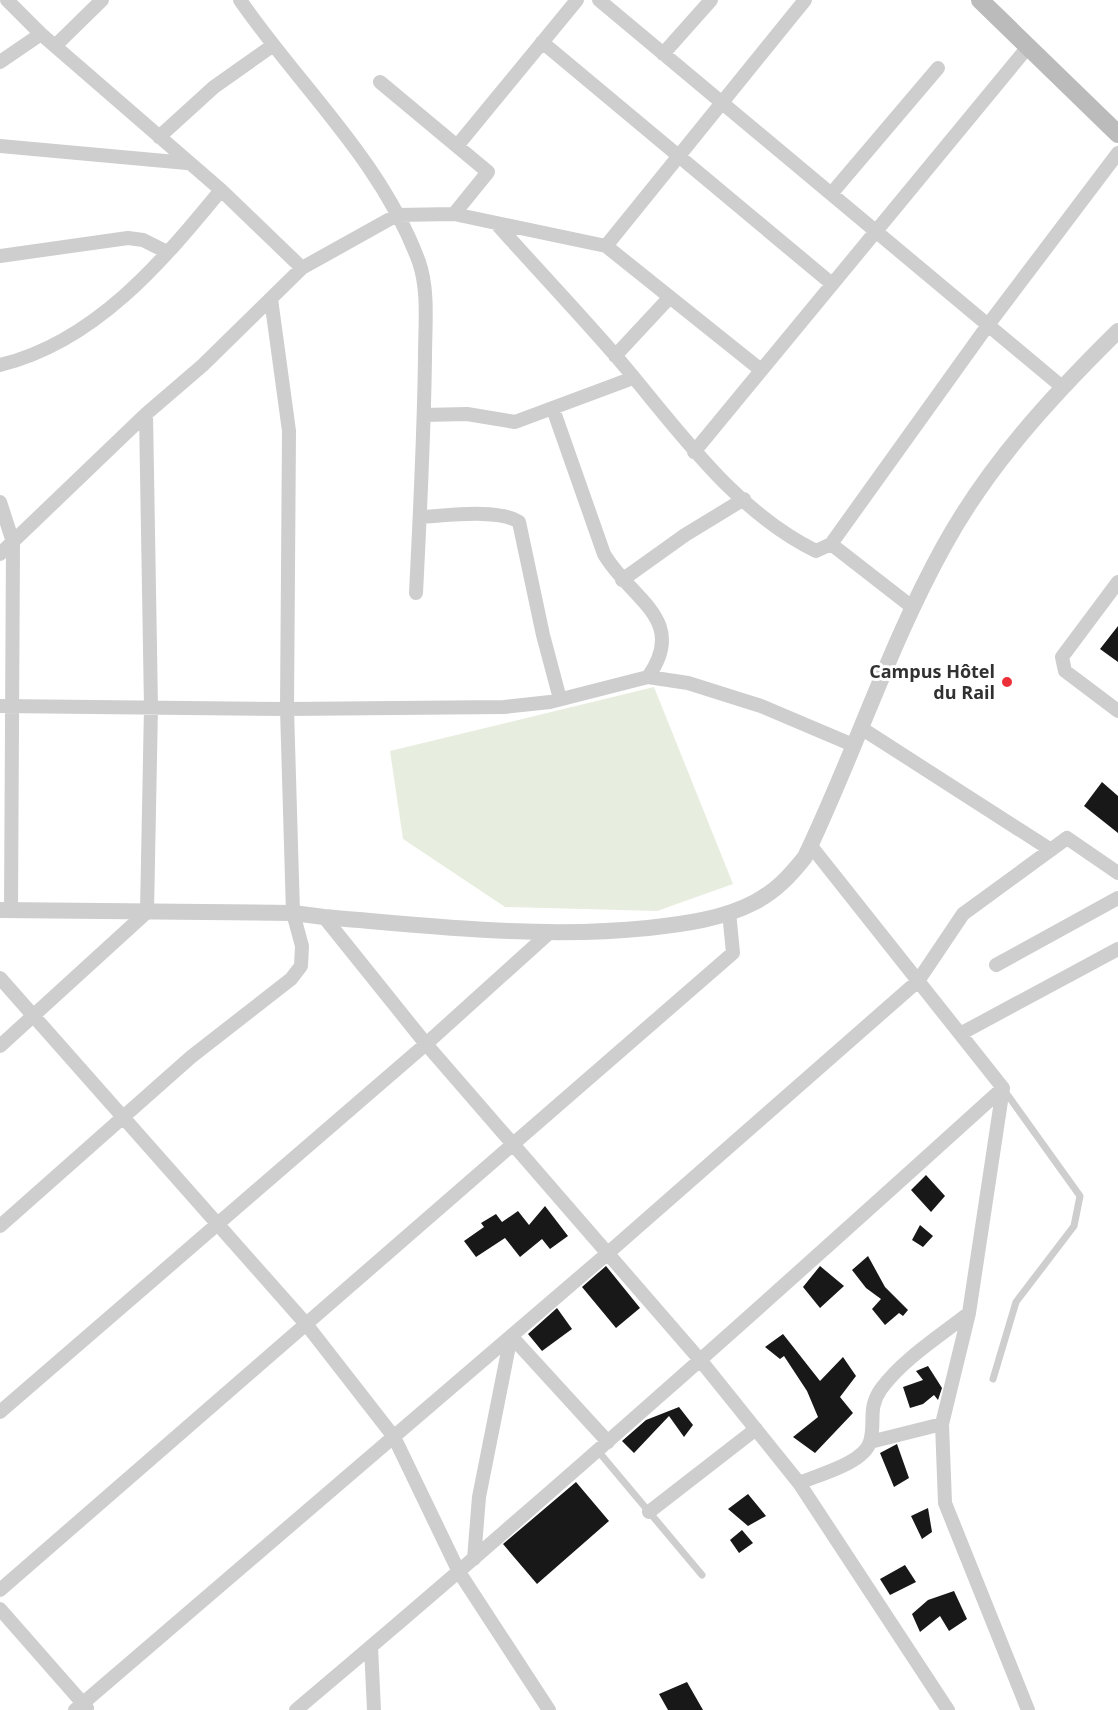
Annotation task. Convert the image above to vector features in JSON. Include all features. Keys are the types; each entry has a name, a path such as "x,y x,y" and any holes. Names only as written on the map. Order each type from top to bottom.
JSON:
{"main road":[{"path":"980,0 1118,134"}],"street":[{"path":"7,0 41,34 187,163 221,190 302,268"},
{"path":"55,46 102,0"},
{"path":"240,0 272,46 335,119 397,215 420,264 425,289 424,415 416,593"},
{"path":"457,146 577,0"},
{"path":"599,0 1061,386"},
{"path":"663,54 711,0"},
{"path":"606,246 805,0"},
{"path":"0,62 41,34"},
{"path":"542,42 832,284"},
{"path":"159,137 214,87 272,46"},
{"path":"694,452 1027,48"},
{"path":"831,194 938,68"},
{"path":"380,82 488,172 454,214"},
{"path":"0,146 187,163"},
{"path":"496,223 615,356 694,452 789,538 816,551 831,544 988,325 1118,153"},
{"path":"0,365 33,355 79,332 114,305 167,252 221,190"},
{"path":"0,554 146,414 203,365 302,268 397,215 454,214 606,246 761,370"},
{"path":"0,256 90,241 128,238 143,240 167,252"},
{"path":"615,356 670,297"},
{"path":"0,1226 191,1057 291,979 301,966 302,946 293,913 287,709 289,431 271,299"},
{"path":"0,502 13,542 6,706 5,910 293,913 549,933 618,931 682,925 754,903 786,882 811,846 912,607 945,545 982,484 1061,386 1118,331"},
{"path":"424,415 467,414 515,422 633,378"},
{"path":"553,409 604,554 622,580 652,611 661,624 663,644 659,660 648,676"},
{"path":"0,1046 147,912 151,707 146,414"},
{"path":"622,580 685,535 744,499"},
{"path":"420,517 492,514 512,516 519,522 543,635 560,699"},
{"path":"831,544 912,607"},
{"path":"1118,582 1062,657 1065,671 1118,711"},
{"path":"6,706 287,709 504,707 560,699 648,676 688,683 761,706 853,745"},
{"path":"861,728 1051,850"},
{"path":"0,1609 82,1708 608,1253 918,981 963,914 1067,838 1118,873"},
{"path":"811,846 1003,1088 969,1313 942,1424 945,1503 1028,1710"},
{"path":"996,965 1118,898"},
{"path":"0,1590 733,953 729,912"},
{"path":"324,917 426,1044 701,1361 800,1483 948,1710"},
{"path":"0,1412 426,1044 549,933"},
{"path":"960,1034 1118,949"},
{"path":"0,978 124,1117 215,1224 306,1324 394,1437 459,1572 549,1710"},
{"path":"296,1710 459,1572 701,1361 1003,1088"},
{"path":"870,1443 872,1405 882,1388 908,1362 969,1313"},
{"path":"511,1336 603,1446"},
{"path":"474,1559 479,1497 511,1336"},
{"path":"800,1483 849,1463 859,1456 870,1443 942,1424"},
{"path":"649,1512 756,1429"},
{"path":"371,1647 375,1710"}],"lane":[{"path":"993,1379 1016,1302 1074,1226 1080,1196 1003,1088"},
{"path":"603,1446 649,1512 702,1575"}],"green space":[{"path":"654,687 733,884 657,911 505,907 403,839 390,751"}],"building":[{"path":"1118,626 1118,662 1100,649"},
{"path":"1102,782 1118,796 1118,833 1084,806"},
{"path":"926,1175 945,1196 931,1212 911,1190"},
{"path":"545,1206 568,1236 550,1249 542,1239 520,1257 505,1238 476,1257 464,1241 484,1227 481,1223 496,1214 502,1222 518,1211 529,1225"},
{"path":"920,1225 933,1236 923,1247 912,1240"},
{"path":"868,1256 885,1287 908,1310 903,1316 899,1313 885,1325 872,1309 881,1299 866,1288 852,1270"},
{"path":"606,1266 640,1308 616,1328 582,1287"},
{"path":"820,1266 844,1286 820,1308 803,1287"},
{"path":"557,1308 572,1329 542,1351 528,1334"},
{"path":"783,1334 820,1381 843,1357 856,1376 840,1397 853,1413 815,1453 793,1437 818,1417 807,1391 784,1356 780,1359 765,1347"},
{"path":"928,1366 942,1388 938,1400 934,1395 923,1404 910,1408 903,1387 923,1380 916,1371"},
{"path":"679,1407 693,1425 684,1437 669,1416 634,1453 622,1441 646,1420"},
{"path":"897,1444 909,1478 894,1487 880,1453"},
{"path":"576,1482 609,1521 537,1584 503,1544"},
{"path":"748,1494 766,1516 748,1526 728,1509"},
{"path":"928,1508 932,1532 922,1539 911,1516"},
{"path":"742,1530 753,1543 739,1553 730,1540"},
{"path":"905,1565 916,1582 890,1595 880,1579"},
{"path":"954,1591 967,1619 949,1631 940,1616 920,1632 912,1614 928,1600"},
{"path":"687,1682 703,1710 668,1710 659,1694"}],"place":[{"name":"Campus Hôtel du Rail","path":"1007,682"}]}
